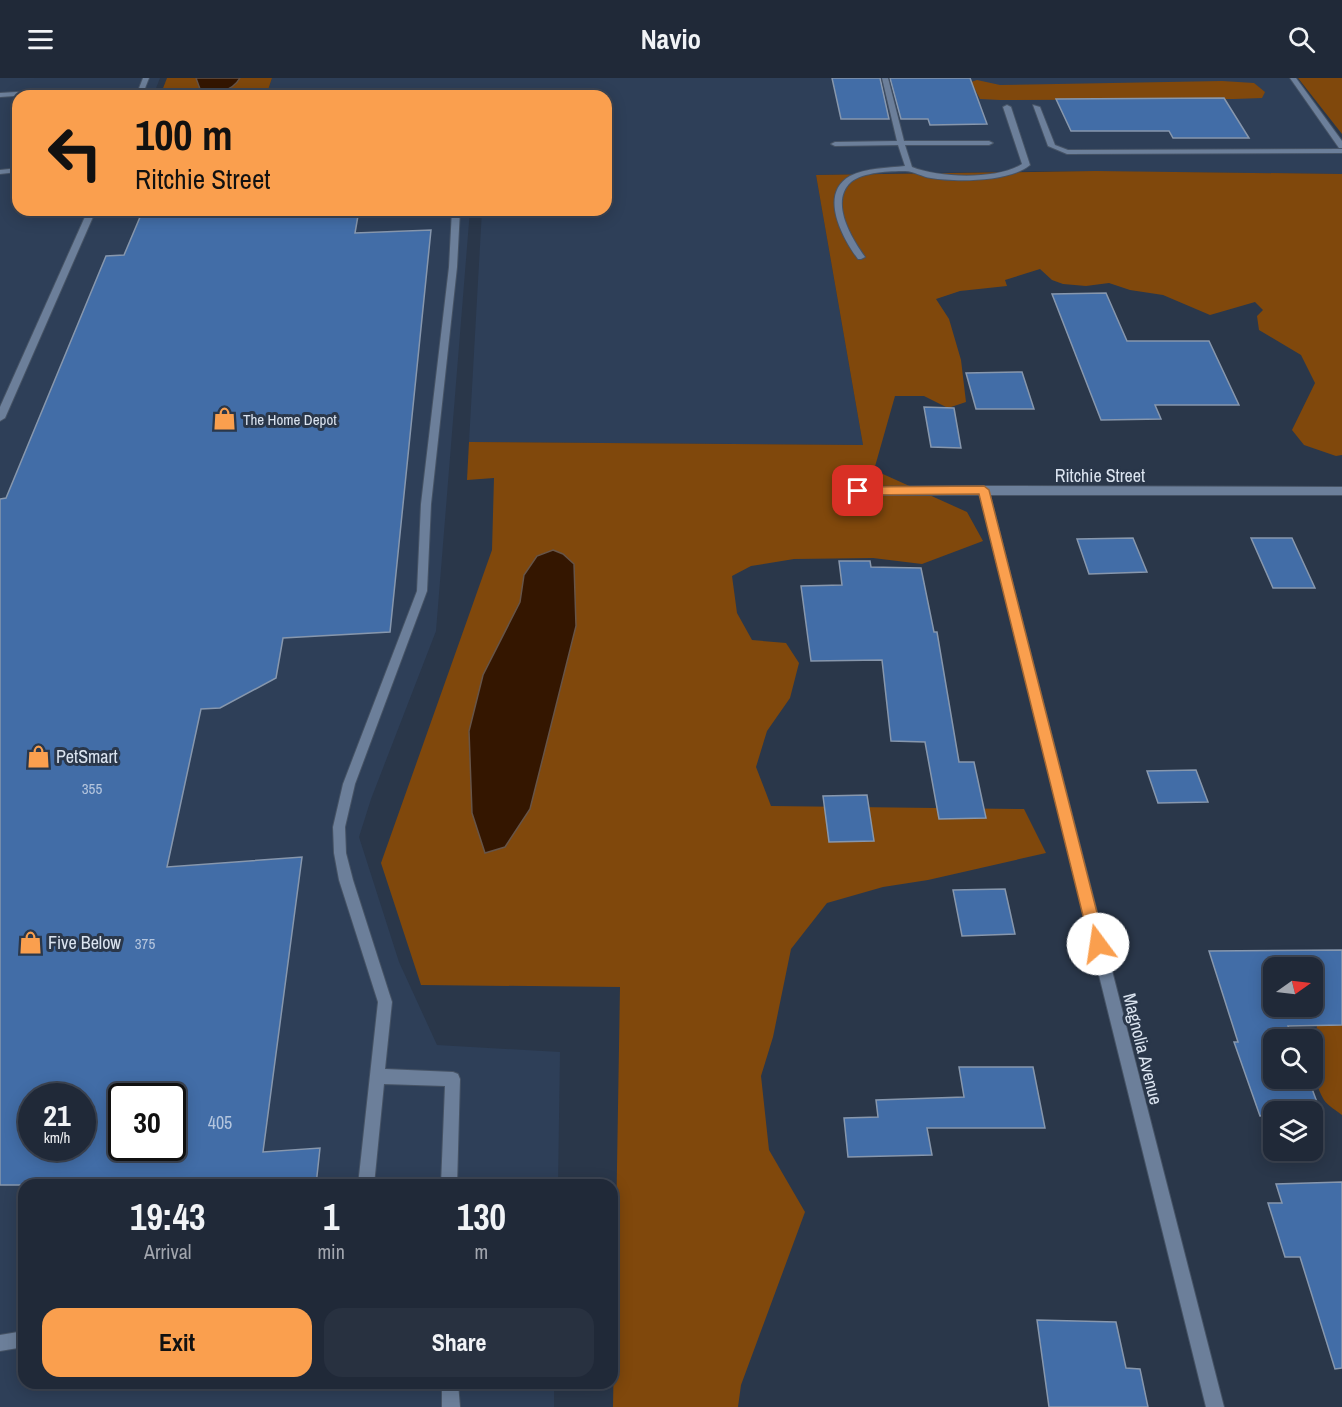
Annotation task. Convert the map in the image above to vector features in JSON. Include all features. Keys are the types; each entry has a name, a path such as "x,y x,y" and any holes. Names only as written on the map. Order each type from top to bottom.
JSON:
{"street":[{"path":"885,78 909,168"},
{"path":"1293,78 1342,146"},
{"path":"861,257 844,230 839,211 841,195 849,180 862,175 909,168 929,175 945,176 999,174 1024,168 1026,165 1007,107"},
{"path":"1036,107 1052,146 1067,152 1342,151"},
{"path":"835,144 989,143"},
{"path":"0,418 89,216"},
{"path":"367,1179 385,1002 346,880 340,853 339,827 349,784 422,591 426,504 453,267 456,216"},
{"name":"Magnolia Avenue","path":"984,490 1215,1407"},
{"name":"Ritchie Street","path":"858,491 1342,490"},
{"path":"378,1076 453,1079 449,1179"},
{"path":"0,1343 18,1340"},
{"path":"450,1389 452,1407"}],"shaded area":[{"path":"0,78 160,78 155,90 12,90 12,216 470,216 436,631 371,799 359,837 399,962 437,1045 560,1052 558,1179 18,1179 18,1389 554,1389 554,1407 0,1407"},
{"path":"167,78 272,78 268,90 162,90"},
{"path":"196,78 240,78 237,83 225,90 200,89"},
{"path":"272,78 1293,78 1342,146 1342,174 1038,171 816,175 863,445 469,442 482,216 612,216 612,90 268,90"},
{"path":"1298,78 1342,78 1342,134"},
{"path":"977,80 1000,85 1222,81 1254,83 1265,92 1262,98 1234,99 1000,100 980,99 971,82"},
{"path":"1096,171 1342,174 1342,455 1336,456 1304,445 1292,430 1315,383 1301,355 1259,330 1257,316 1263,310 1255,302 1210,315 1163,295 1130,290 1109,283 1086,286 1063,284 1052,280 1040,269 1005,280 1007,286 960,291 936,299 949,319 961,360 966,402 948,408 924,396 895,396 874,470 967,512 983,541 922,564 873,558 794,559 751,566 732,576 737,613 752,640 786,643 799,663 790,698 767,731 756,767 771,806 1024,809 1046,853 928,880 883,887 827,903 791,949 773,1037 761,1076 769,1150 805,1212 741,1385 738,1407 613,1407 613,1389 618,1389 617,1179 620,987 421,985 381,863 492,550 494,478 467,480 469,442 863,445 816,175"},
{"path":"553,550 563,554 574,564 576,626 530,809 505,847 485,853 472,813 469,731 483,675 520,602 524,575 537,556"},
{"path":"1342,957 1342,1115 1324,1100 1319,1089 1323,1089 1323,1029 1316,1029 1320,1017 1323,1017 1323,1007"}],"building":[{"path":"832,78 880,78 889,119 841,119"},
{"path":"890,78 970,78 987,124 930,125 928,119 901,119"},
{"path":"1224,98 1249,138 1173,138 1169,131 1071,131 1056,99"},
{"path":"140,216 358,216 355,233 431,230 390,632 283,638 276,678 220,708 201,709 167,867 302,857 263,1152 320,1148 317,1179 18,1179 18,1185 0,1185 0,499 6,498 106,256 124,255"},
{"path":"1106,293 1127,341 1209,341 1239,405 1155,405 1161,419 1101,420 1052,294"},
{"path":"1022,372 1034,409 976,409 966,373"},
{"path":"924,407 954,408 961,448 931,447"},
{"path":"1133,538 1147,572 1089,574 1077,539"},
{"path":"1251,538 1292,538 1315,588 1273,588"},
{"path":"839,561 870,561 871,567 921,568 934,632 937,632 959,762 974,762 986,818 939,819 925,742 891,741 882,660 811,661 801,586 842,585"},
{"path":"1196,770 1208,802 1158,803 1147,771"},
{"path":"867,795 874,841 829,842 823,796"},
{"path":"1005,889 1015,934 962,936 953,890"},
{"path":"1342,950 1342,1025 1263,1029 1263,1089 1312,1089 1317,1101 1263,1101 1263,1116 1260,1116 1234,1042 1238,1042 1209,951"},
{"path":"959,1067 1033,1067 1045,1128 927,1128 932,1155 848,1157 844,1118 878,1117 876,1100 964,1097"},
{"path":"1342,1182 1342,1368 1335,1369 1300,1257 1285,1257 1268,1203 1282,1203 1276,1184"},
{"path":"1037,1320 1116,1322 1126,1368 1140,1369 1148,1407 1049,1407"}],"place":[{"name":"The Home Depot","path":"225,419"},
{"name":"PetSmart","path":"38,756"},
{"name":"Five Below","path":"30,942"}],"route":[{"path":"858,491 984,490 1098,944"}]}
